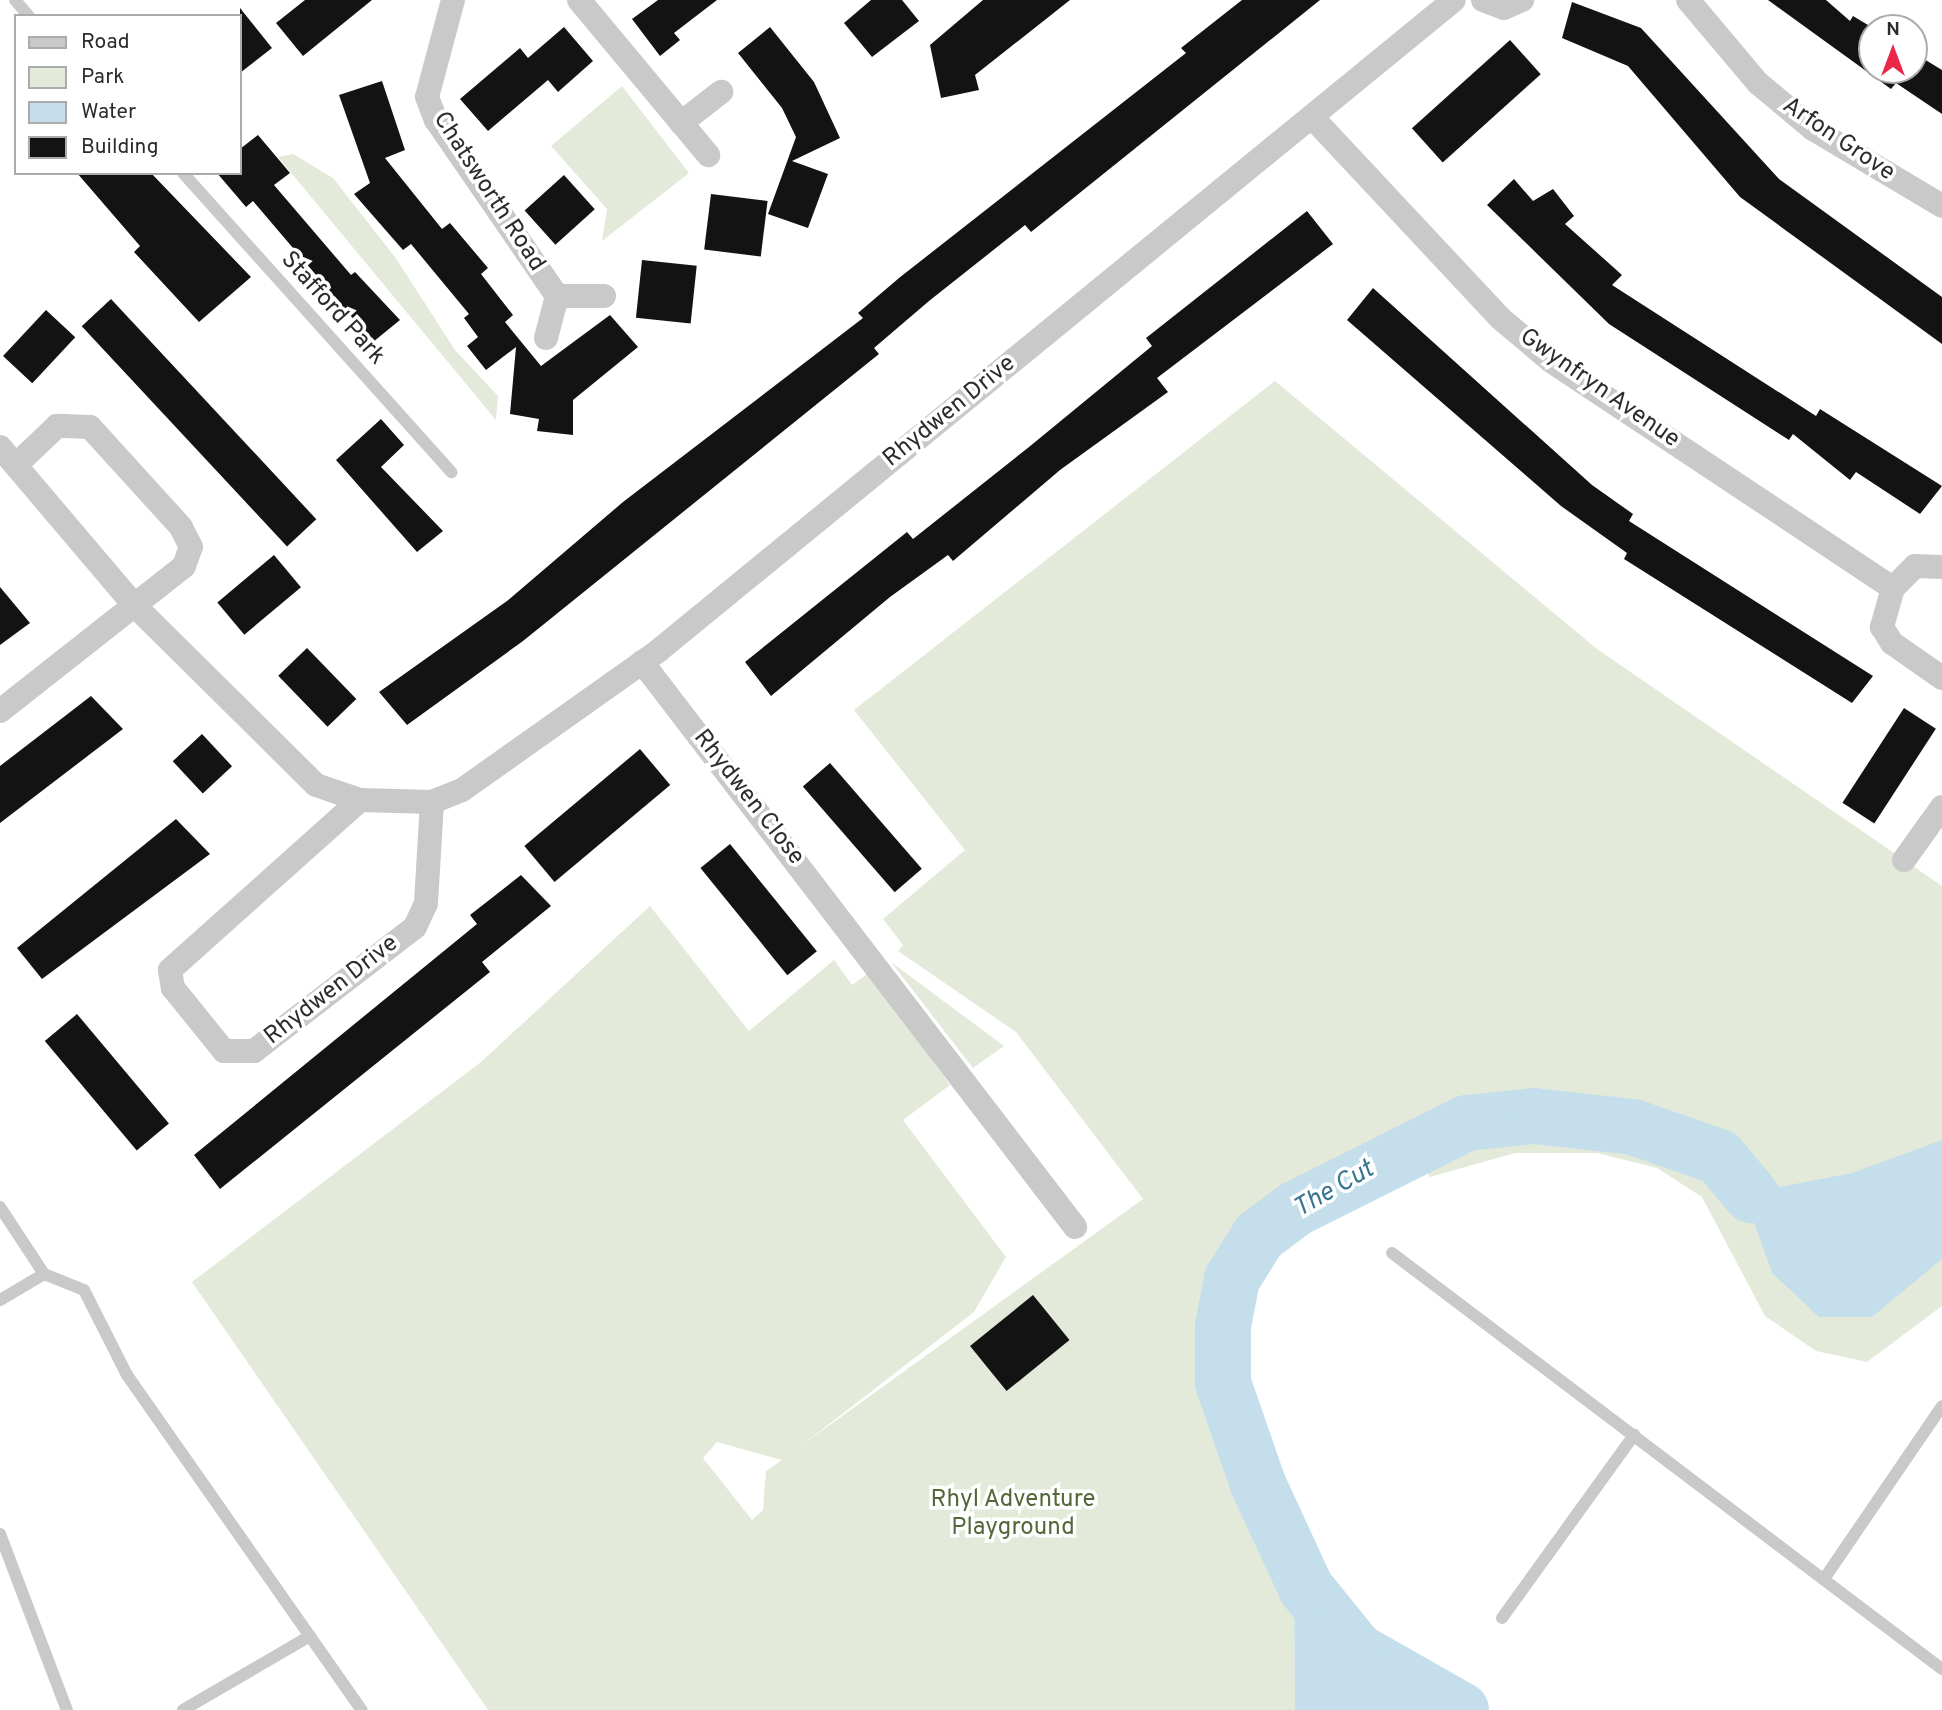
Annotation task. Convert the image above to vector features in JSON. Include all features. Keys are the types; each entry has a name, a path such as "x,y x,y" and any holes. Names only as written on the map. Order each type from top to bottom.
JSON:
{"street":[{"name":"Chatsworth Road","path":"453,0 428,97 448,138 557,296 604,296"},
{"path":"579,0 708,155"},
{"name":"Rhydwen Drive","path":"133,604 184,566 191,547 181,527 90,427 57,426 8,456 133,604 284,758 316,785 360,800 432,803 462,790 642,662 1454,0"},
{"path":"1483,0 1504,8 1522,0"},
{"name":"Arfon Grove","path":"1688,0 1758,83 1813,129 1942,206"},
{"path":"681,123 720,92"},
{"name":"Gwynfryn Avenue","path":"1312,117 1491,308 1551,361 1893,588"},
{"path":"547,338 557,296"},
{"path":"1942,567 1915,566 1893,588 1882,627 1892,643 1942,678"},
{"path":"0,711 133,604"},
{"name":"Rhydwen Close","path":"642,662 854,934 1075,1227"},
{"name":"Rhydwen Drive","path":"360,800 170,970 173,988 224,1051 254,1051 415,927 426,903 432,803"},
{"path":"1904,860 1942,807"}],"lane":[{"path":"15,0 27,14"},
{"name":"Stafford Park","path":"185,175 451,472"},
{"path":"0,1207 44,1274 84,1290 127,1376 362,1710"},
{"path":"1392,1253 1942,1669"},
{"path":"0,1300 44,1274"},
{"path":"1824,1579 1942,1406"},
{"path":"1502,1618 1634,1435"},
{"path":"0,1534 67,1710"},
{"path":"183,1710 310,1636"}],"green space":[{"path":"622,86 689,173 602,241 607,209 551,146"},
{"path":"293,154 333,178 395,257 455,350 498,396 496,420 278,157"},
{"name":"Rhyl Adventure Playground","path":"1275,381 1597,649 1942,886 1942,1306 1867,1362 1816,1351 1765,1316 1702,1197 1657,1168 1597,1153 1515,1153 1430,1177 1407,1138 1287,1195 1254,1226 1225,1271 1212,1312 1212,1370 1224,1419 1294,1596 1295,1710 488,1710 192,1282 481,1062 650,906 749,1031 834,960 852,985 870,972 950,1085 903,1120 1006,1257 974,1312 802,1445 1143,1199 1016,1032 898,951 903,945 883,919 965,850 854,710","holes":["717,1442 782,1460 766,1471 763,1510 752,1520 703,1458"]},
{"path":"891,962 1004,1046 973,1068"}],"water":[{"path":"1633,1127 1722,1153 1779,1187 1852,1173 1942,1140 1942,1259 1872,1317 1819,1317 1772,1273 1752,1217 1717,1172"},
{"path":"1258,1484 1306,1588 1357,1651 1461,1710 1295,1710 1294,1596"}],"building":[{"path":"305,0 372,0 303,56 276,23"},
{"path":"658,0 717,0 674,33 680,40 660,56 632,19"},
{"path":"871,0 902,0 919,21 872,57 844,23"},
{"path":"983,0 1070,0 975,75 979,90 941,98 930,45"},
{"path":"1242,0 1320,0 1031,232 1025,225 929,301 874,348 879,354 523,641 407,725 379,692 507,601 623,502 863,318 858,313 899,278 1186,53 1181,48"},
{"path":"1768,0 1826,0 1850,21 1853,16 1858,19 1858,65"},
{"path":"1572,2 1641,28 1779,179 1942,297 1942,344 1740,197 1628,66 1562,38"},
{"path":"240,8 272,48 242,71 242,14"},
{"path":"564,27 593,61 558,92 548,80 488,131 460,99 520,48 528,58"},
{"path":"770,27 814,82 840,138 792,161 828,174 808,228 768,214 796,137 782,108 738,53"},
{"path":"1510,40 1541,74 1443,163 1412,128"},
{"path":"1928,62 1942,70 1942,114 1897,84 1928,84"},
{"path":"382,81 405,150 385,158 442,229 450,223 488,268 481,274 513,315 505,322 541,366 610,315 638,347 573,400 573,435 537,431 539,419 510,414 516,347 486,370 467,346 478,337 464,318 469,314 411,244 403,250 354,194 370,183 339,95"},
{"path":"258,135 290,173 274,185 351,275 355,272 400,320 373,342 253,201 246,207 219,175 242,175 242,147"},
{"path":"79,175 153,175 251,277 199,322 134,252 140,246"},
{"path":"564,175 595,209 555,245 525,210"},
{"path":"1514,179 1533,201 1553,189 1574,216 1565,224 1622,275 1612,285 1816,416 1820,409 1942,486 1920,514 1856,472 1850,480 1793,434 1789,440 1609,324 1487,205"},
{"path":"711,194 768,201 761,257 704,250"},
{"path":"1307,211 1333,244 1157,378 1168,392 1060,470 953,561 948,555 890,597 771,696 745,662 907,532 913,539 1029,447 1152,346 1146,338"},
{"path":"642,260 697,266 691,323 636,318"},
{"path":"1373,288 1592,485 1633,514 1629,521 1873,676 1852,703 1624,559 1627,553 1561,506 1347,320"},
{"path":"111,299 316,519 287,546 82,326"},
{"path":"46,310 75,337 32,383 3,356"},
{"path":"381,419 404,445 381,467 443,531 417,552 336,460"},
{"path":"274,555 301,587 244,635 217,603"},
{"path":"0,587 30,623 0,645"},
{"path":"307,648 356,699 328,727 278,676"},
{"path":"91,696 123,729 0,823 0,766"},
{"path":"1904,708 1936,729 1874,823 1842,803"},
{"path":"202,734 232,766 203,793 173,761"},
{"path":"640,749 670,785 555,882 524,846"},
{"path":"830,763 922,869 895,892 803,787"},
{"path":"176,819 210,854 42,979 17,948"},
{"path":"730,844 817,951 787,975 700,868"},
{"path":"521,875 551,906 482,962 490,972 220,1189 194,1155 477,924 470,915"},
{"path":"77,1014 169,1124 137,1151 45,1041"},
{"path":"1033,1295 1070,1340 1007,1391 970,1346"}],"waterway":[{"name":"The Cut","path":"1461,1710 1357,1651 1306,1588 1258,1484 1223,1383 1223,1326 1232,1279 1259,1236 1295,1209 1467,1123 1534,1116 1633,1127 1719,1157 1751,1195"}]}
